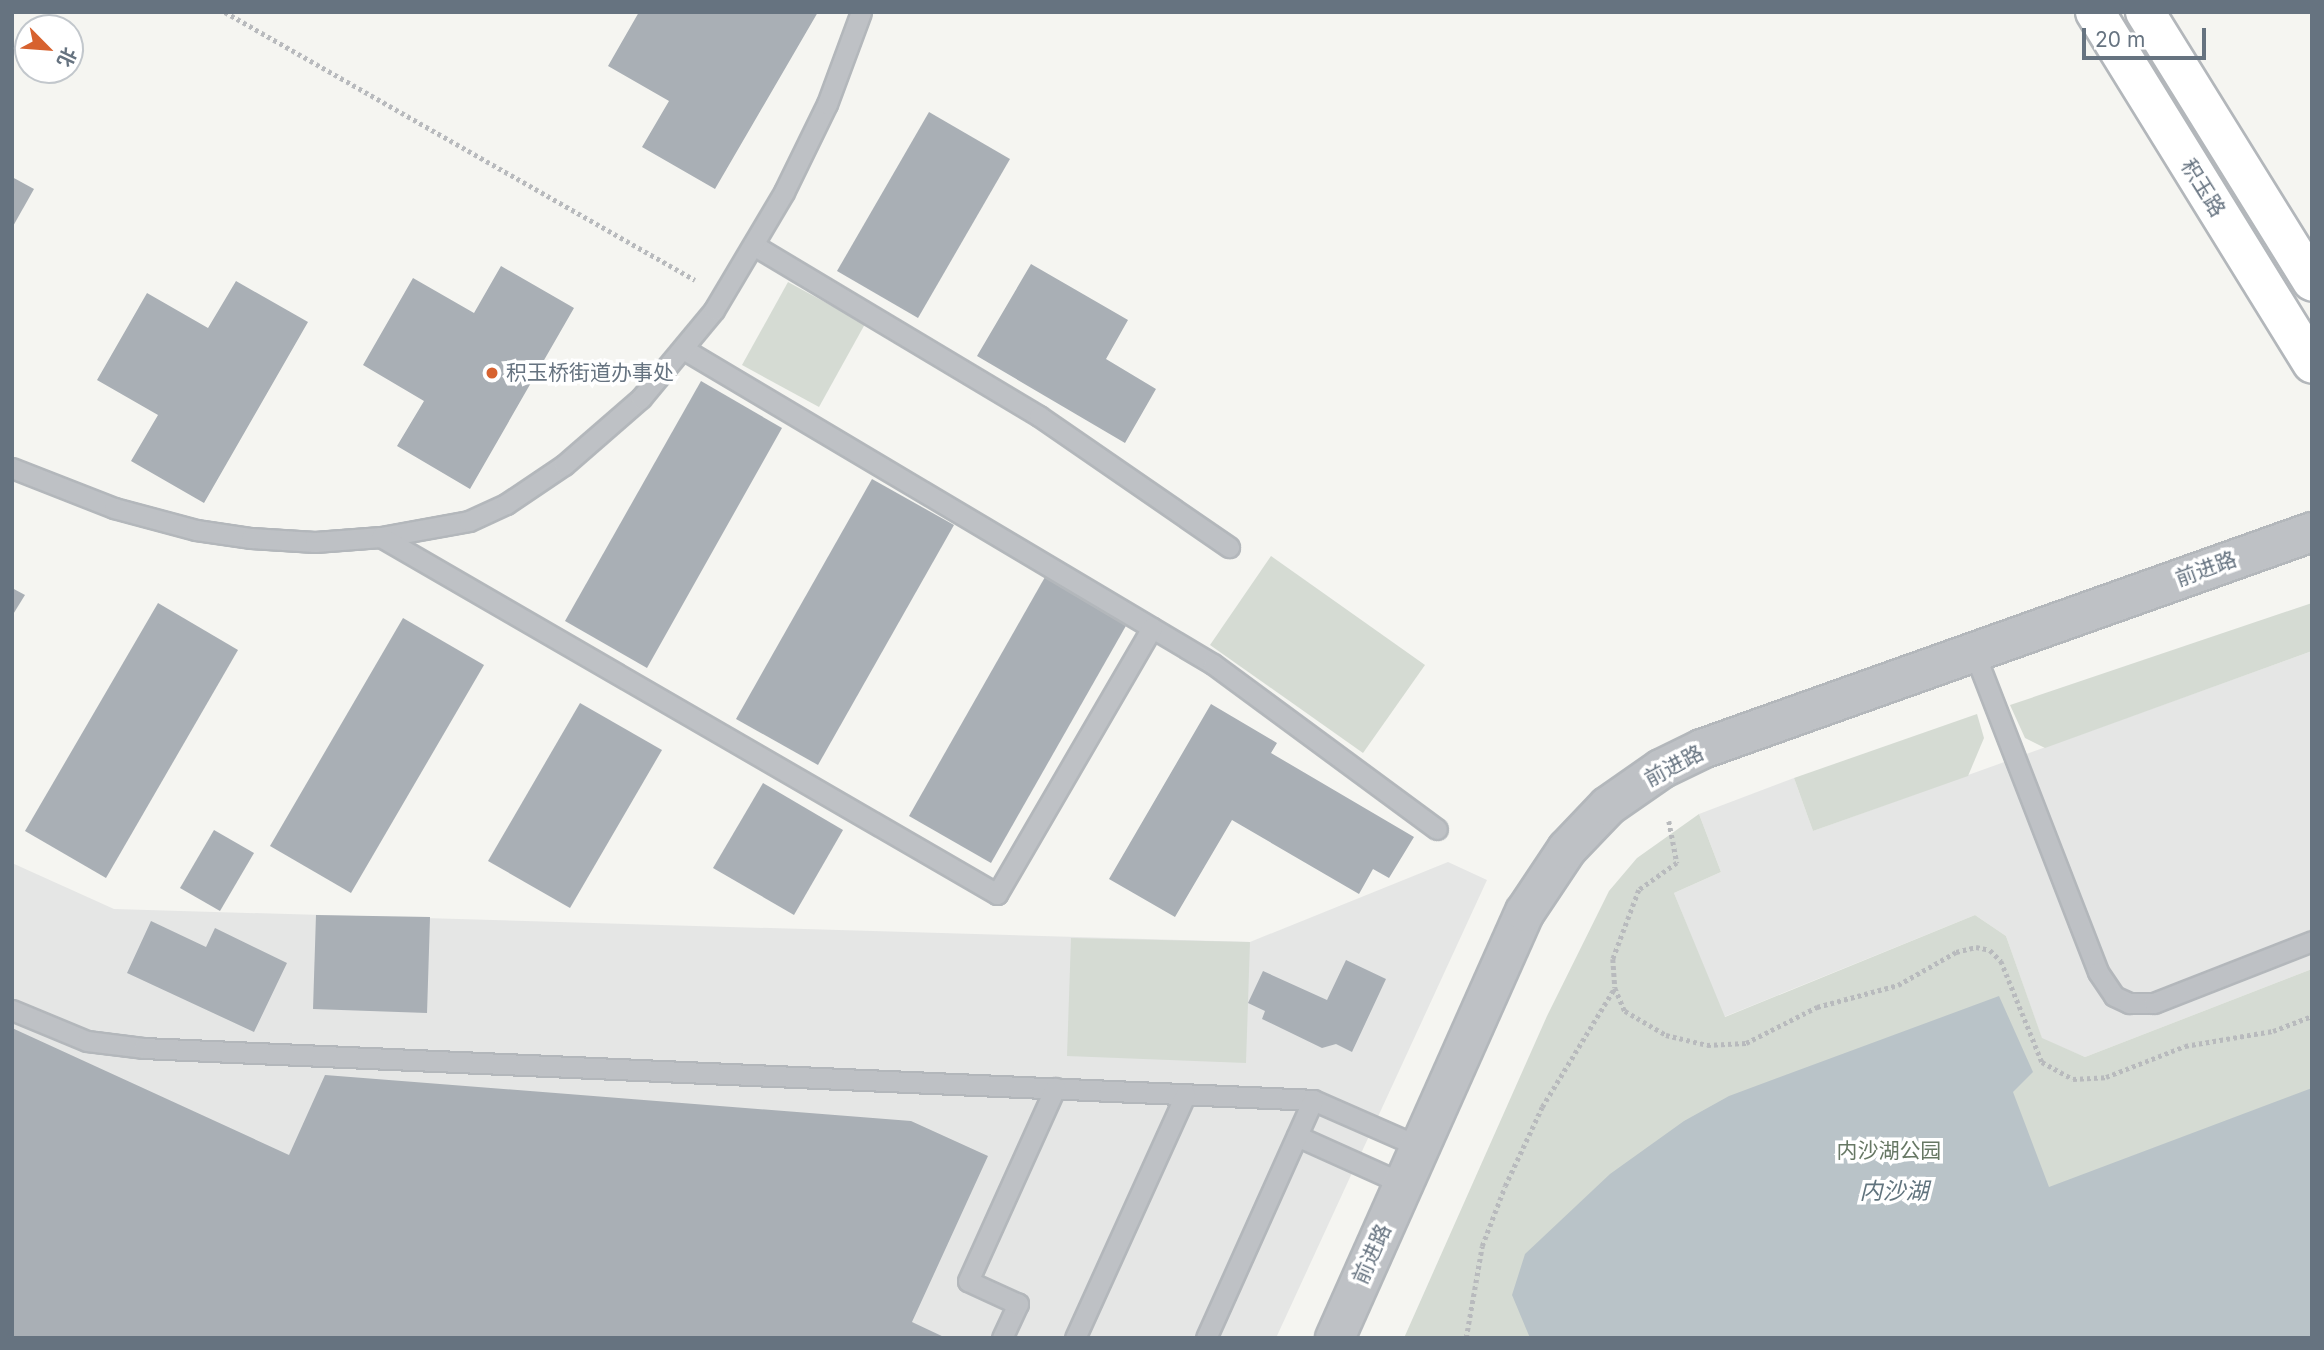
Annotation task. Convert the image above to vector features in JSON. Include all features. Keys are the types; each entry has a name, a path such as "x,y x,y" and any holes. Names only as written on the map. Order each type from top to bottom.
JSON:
{"main road":[{"name":"积玉路","path":"2095,12 2312,363"},
{"name":"积玉路","path":"2145,12 2312,281"}],"street":[{"name":"前进路","path":"1335,1338 1525,912 1567,849 1608,806 1661,769 1702,749 2312,532"}],"lane":[{"path":"12,468 80,497 196,530 315,542 382,537 469,521 535,487 600,435 685,350 723,296 755,246 827,104 861,12"},
{"path":"755,246 1039,416 1229,547"},
{"path":"685,350 1213,664 1437,829"},
{"path":"382,537 998,894 1152,628"},
{"path":"1974,652 2098,972 2114,996 2129,1003 2154,1003 2312,941"},
{"path":"12,1010 88,1041 143,1048 1313,1100 1420,1147"},
{"path":"1002,1338 1018,1304 968,1282 1055,1088"},
{"path":"1075,1338 1185,1095"},
{"path":"1206,1338 1313,1100"},
{"path":"1297,1136 1404,1184"}],"path":[{"path":"225,12 723,296"},
{"path":"1669,821 1677,863 1639,890 1616,942 1615,988 1625,1011 1635,1020 1666,1035 1725,1047 1770,1034 1838,999 1898,985 1955,951 1984,947 2001,961 2042,1062 2082,1080 2106,1077 2185,1046 2273,1031 2312,1016"},
{"path":"1466,1338 1482,1246 1505,1186 1542,1107 1615,988"}],"shaded area":[{"path":"2312,651 2312,969 2085,1057 2042,1039 2006,936 1975,915 1724,1017 1674,893 1721,872 1699,814 1794,778 1813,831"},
{"path":"1448,862 1487,880 1276,1338 12,1338 12,863 114,909 1250,942"}],"green space":[{"path":"788,282 865,324 819,407 742,365"},
{"path":"1271,556 1425,665 1363,753 1210,645"},
{"path":"2312,603 2312,651 2045,748 2025,738 2010,705"},
{"path":"1977,714 1984,738 1968,776 1813,831 1794,778"},
{"name":"内沙湖公园","path":"1699,814 1721,872 1674,893 1725,1017 1975,915 2006,936 2042,1038 2085,1057 2312,969 2312,1338 1404,1338 1547,1016 1609,891 1637,858"},
{"path":"1071,938 1250,942 1246,1063 1067,1056"}],"water":[{"name":"内沙湖","path":"1999,996 2033,1072 2013,1092 2049,1187 2312,1088 2312,1338 1530,1338 1512,1295 1525,1254 1610,1174 1684,1121 1729,1096"}],"building":[{"path":"639,12 818,12 715,189 642,147 669,101 608,66"},
{"path":"929,112 1010,159 918,318 837,271"},
{"path":"12,177 34,189 12,228"},
{"path":"1031,264 1128,320 1106,359 1156,389 1125,443 977,356"},
{"path":"501,266 574,308 470,489 397,446 424,401 363,365 413,278 474,313"},
{"path":"236,281 308,322 204,503 131,461 158,415 97,380 147,293 208,328"},
{"path":"701,381 782,428 647,668 565,621"},
{"path":"872,479 954,525 818,765 736,719"},
{"path":"1045,577 1127,624 991,863 909,816"},
{"path":"12,588 25,595 12,616"},
{"path":"158,603 238,650 106,878 25,831"},
{"path":"403,618 484,665 351,893 270,846"},
{"path":"580,703 662,750 570,908 488,861"},
{"path":"1211,704 1277,743 1271,753 1414,837 1389,878 1373,869 1359,894 1232,820 1175,917 1109,879"},
{"path":"763,783 843,830 794,915 713,868"},
{"path":"214,830 254,853 220,911 180,888"},
{"path":"316,915 430,917 427,1013 313,1009"},
{"path":"151,921 206,947 215,928 287,963 254,1032 127,973"},
{"path":"1346,960 1386,979 1352,1052 1336,1044 1322,1048 1262,1019 1265,1011 1248,1003 1263,971 1327,1000"},
{"path":"12,1028 289,1155 325,1075 911,1121 988,1156 912,1322 946,1338 12,1338"}],"place":[{"name":"积玉桥街道办事处","path":"492,373"}]}
